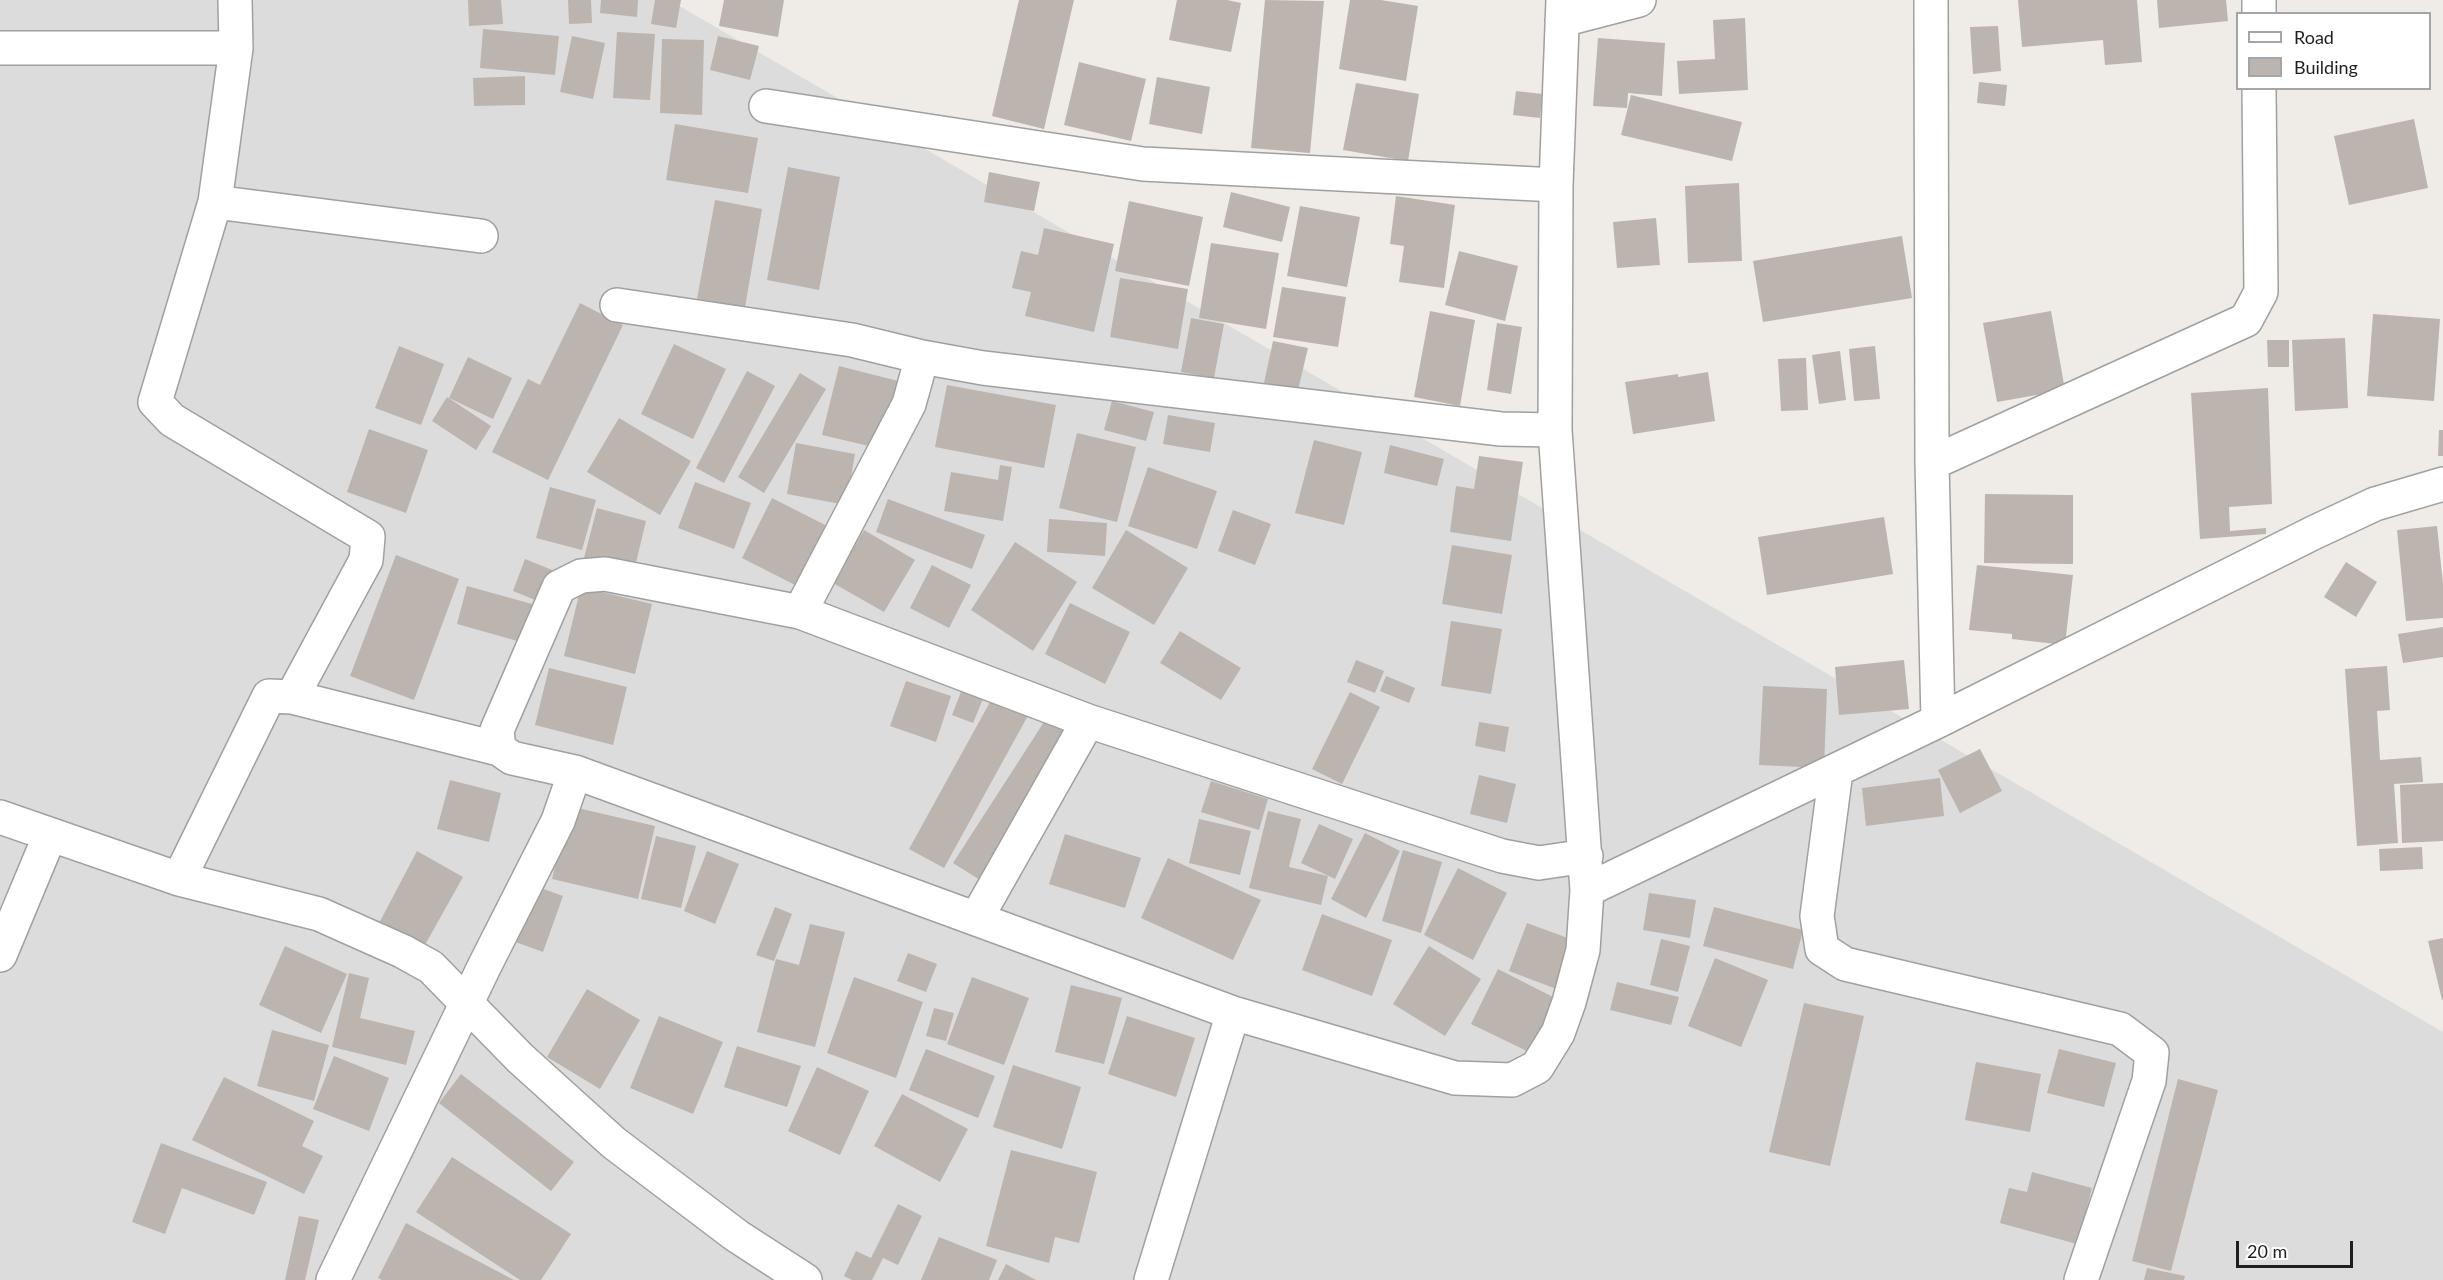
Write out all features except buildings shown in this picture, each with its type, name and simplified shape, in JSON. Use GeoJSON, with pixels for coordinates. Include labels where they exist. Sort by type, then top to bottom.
{"type":"FeatureCollection","features":[{"type":"Feature","properties":{"kind":"street"},"geometry":{"type":"LineString","coordinates":[[235,0],[236,48],[215,202],[155,402],[172,420],[368,537],[366,560],[292,697]]}},
{"type":"Feature","properties":{"kind":"street"},"geometry":{"type":"LineString","coordinates":[[179,879],[269,696],[292,697],[499,749],[512,759],[575,772],[1233,1013],[1455,1078],[1512,1080],[1537,1067],[1558,1033],[1569,1002],[1583,950],[1587,890],[1555,430],[1556,185],[1562,10],[1640,0]]}},
{"type":"Feature","properties":{"kind":"street"},"geometry":{"type":"LineString","coordinates":[[1931,0],[1932,463],[1938,722]]}},
{"type":"Feature","properties":{"kind":"street"},"geometry":{"type":"LineString","coordinates":[[0,48],[236,48]]}},
{"type":"Feature","properties":{"kind":"street"},"geometry":{"type":"LineString","coordinates":[[1932,463],[2246,320],[2261,292],[2259,90]]}},
{"type":"Feature","properties":{"kind":"street"},"geometry":{"type":"LineString","coordinates":[[765,106],[1143,164],[1556,185]]}},
{"type":"Feature","properties":{"kind":"street"},"geometry":{"type":"LineString","coordinates":[[215,202],[481,236]]}},
{"type":"Feature","properties":{"kind":"street"},"geometry":{"type":"LineString","coordinates":[[617,305],[852,340],[922,357],[983,368],[1501,429],[1555,430]]}},
{"type":"Feature","properties":{"kind":"street"},"geometry":{"type":"LineString","coordinates":[[800,612],[909,404],[922,357]]}},
{"type":"Feature","properties":{"kind":"street"},"geometry":{"type":"LineString","coordinates":[[1587,890],[1938,722],[2375,504],[2443,484]]}},
{"type":"Feature","properties":{"kind":"street"},"geometry":{"type":"LineString","coordinates":[[499,749],[497,730],[559,587],[581,576],[605,574],[800,612],[1088,721],[1502,856],[1539,863],[1586,856]]}},
{"type":"Feature","properties":{"kind":"street"},"geometry":{"type":"LineString","coordinates":[[976,919],[1088,721]]}},
{"type":"Feature","properties":{"kind":"street"},"geometry":{"type":"LineString","coordinates":[[1836,771],[1817,916],[1822,949],[1845,964],[2120,1029],[2152,1053],[2149,1082],[2081,1280]]}},
{"type":"Feature","properties":{"kind":"street"},"geometry":{"type":"LineString","coordinates":[[333,1280],[465,1005],[558,821],[575,772]]}},
{"type":"Feature","properties":{"kind":"street"},"geometry":{"type":"LineString","coordinates":[[0,817],[179,879],[319,914],[402,951],[430,967],[465,1005],[520,1058],[614,1143],[737,1236],[805,1280]]}},
{"type":"Feature","properties":{"kind":"street"},"geometry":{"type":"LineString","coordinates":[[0,955],[50,835]]}},
{"type":"Feature","properties":{"kind":"street"},"geometry":{"type":"LineString","coordinates":[[1151,1280],[1233,1013]]}},
{"type":"Feature","properties":{"kind":"shaded area"},"geometry":{"type":"Polygon","coordinates":[[[0,0],[669,0],[2443,1032],[2443,1280],[0,1280],[0,0]]]}}]}
